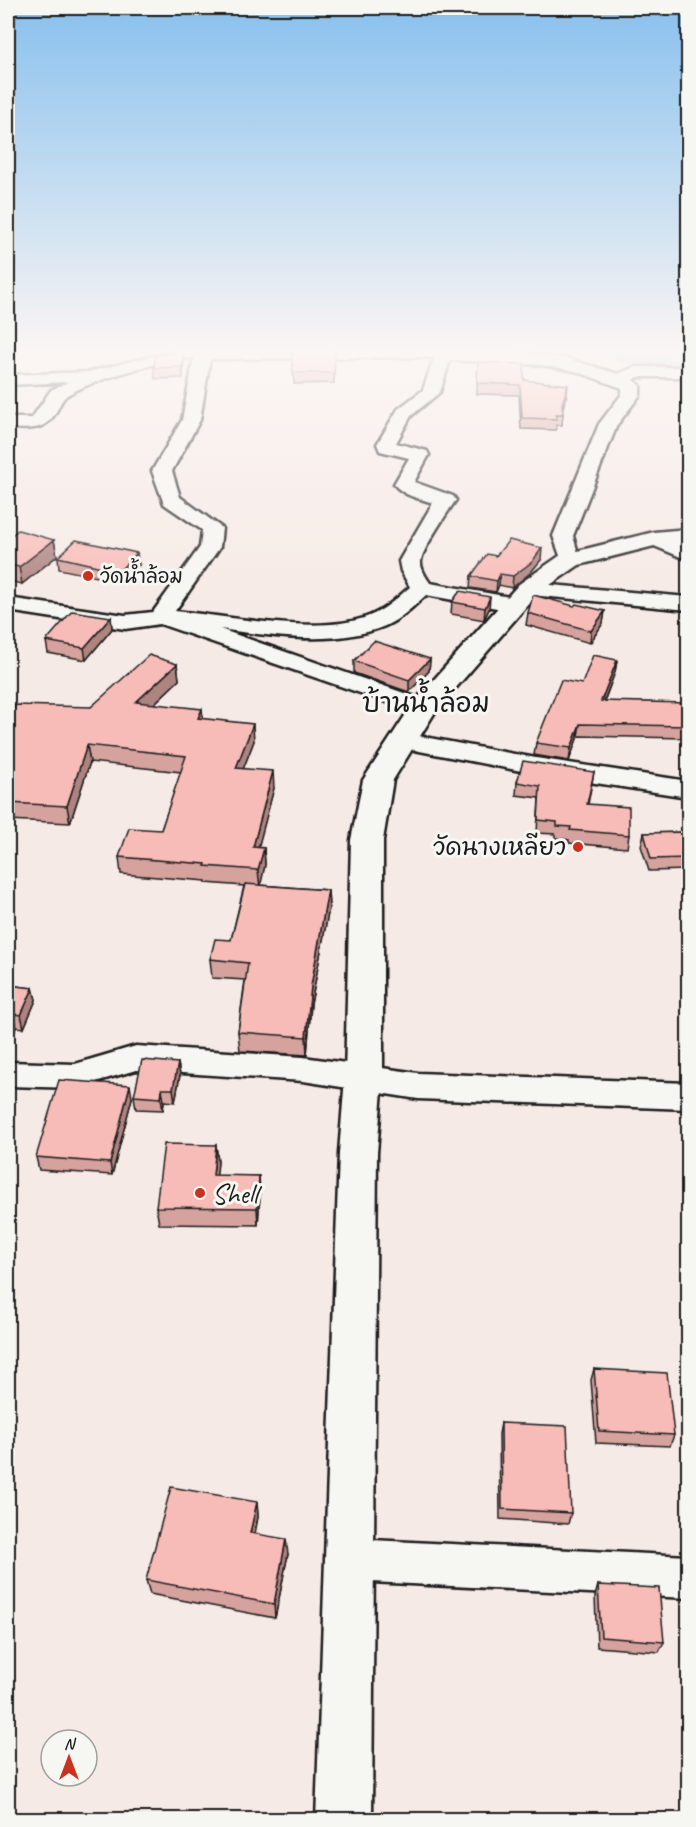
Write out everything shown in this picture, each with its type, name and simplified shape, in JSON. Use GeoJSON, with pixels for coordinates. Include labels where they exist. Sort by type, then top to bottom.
{"type":"FeatureCollection","features":[{"type":"Feature","properties":{"kind":"main road"},"geometry":{"type":"LineString","coordinates":[[344,1820],[358,1153],[364,1077],[367,840],[378,780],[424,708],[520,597],[570,560],[671,537]]}},
{"type":"Feature","properties":{"kind":"street"},"geometry":{"type":"LineString","coordinates":[[162,616],[166,606],[210,547],[212,528],[171,500],[162,471],[183,434]]}},
{"type":"Feature","properties":{"kind":"street"},"geometry":{"type":"LineString","coordinates":[[392,434],[386,444],[387,447],[420,455],[406,476],[404,484],[412,490],[446,500],[436,512],[410,561],[412,571],[422,588]]}},
{"type":"Feature","properties":{"kind":"street"},"geometry":{"type":"LineString","coordinates":[[570,560],[563,536],[604,434]]}},
{"type":"Feature","properties":{"kind":"street"},"geometry":{"type":"LineString","coordinates":[[671,537],[688,554]]}},
{"type":"Feature","properties":{"kind":"street"},"geometry":{"type":"LineString","coordinates":[[8,605],[125,622],[162,616],[254,627],[332,630],[353,628],[377,621],[396,610],[422,588],[520,597],[688,604]]}},
{"type":"Feature","properties":{"kind":"street"},"geometry":{"type":"LineString","coordinates":[[162,616],[424,708]]}},
{"type":"Feature","properties":{"kind":"street"},"geometry":{"type":"LineString","coordinates":[[403,741],[536,766],[688,789]]}},
{"type":"Feature","properties":{"kind":"street"},"geometry":{"type":"LineString","coordinates":[[8,1074],[27,1077],[75,1076],[136,1058],[303,1069],[418,1086],[688,1096]]}},
{"type":"Feature","properties":{"kind":"street"},"geometry":{"type":"LineString","coordinates":[[351,1560],[688,1576]]}},
{"type":"Feature","properties":{"kind":"building"},"geometry":{"type":"Polygon","coordinates":[[[18,530],[54,540],[19,567],[10,565],[8,567],[8,538],[18,530]]]}},
{"type":"Feature","properties":{"kind":"building"},"geometry":{"type":"Polygon","coordinates":[[[76,540],[137,553],[119,571],[58,557],[76,540]]]}},
{"type":"Feature","properties":{"kind":"building"},"geometry":{"type":"Polygon","coordinates":[[[509,540],[542,548],[532,562],[513,576],[500,574],[497,581],[471,576],[487,554],[496,556],[509,540]]]}},
{"type":"Feature","properties":{"kind":"building"},"geometry":{"type":"Polygon","coordinates":[[[460,591],[490,597],[485,608],[452,602],[460,591]]]}},
{"type":"Feature","properties":{"kind":"building"},"geometry":{"type":"Polygon","coordinates":[[[533,595],[574,606],[576,604],[605,611],[591,631],[528,613],[533,595]]]}},
{"type":"Feature","properties":{"kind":"building"},"geometry":{"type":"Polygon","coordinates":[[[72,611],[111,617],[84,648],[46,641],[72,611]]]}},
{"type":"Feature","properties":{"kind":"building"},"geometry":{"type":"Polygon","coordinates":[[[374,641],[430,659],[409,680],[354,661],[374,641]]]}},
{"type":"Feature","properties":{"kind":"building"},"geometry":{"type":"Polygon","coordinates":[[[149,655],[177,664],[136,702],[202,709],[198,718],[253,724],[236,768],[273,771],[253,847],[264,848],[258,870],[119,857],[129,828],[161,830],[186,756],[87,745],[67,806],[8,803],[8,725],[15,705],[91,707],[149,655]]]}},
{"type":"Feature","properties":{"kind":"building"},"geometry":{"type":"Polygon","coordinates":[[[593,655],[617,660],[601,701],[688,703],[688,726],[580,724],[571,748],[536,743],[561,680],[582,684],[593,655]]]}},
{"type":"Feature","properties":{"kind":"building"},"geometry":{"type":"Polygon","coordinates":[[[523,761],[594,772],[587,804],[629,807],[629,835],[570,830],[571,827],[557,826],[557,822],[538,820],[540,786],[517,782],[523,761]]]}},
{"type":"Feature","properties":{"kind":"building"},"geometry":{"type":"Polygon","coordinates":[[[688,832],[688,858],[651,859],[644,833],[688,832]]]}},
{"type":"Feature","properties":{"kind":"building"},"geometry":{"type":"Polygon","coordinates":[[[245,884],[328,890],[311,986],[306,1037],[238,1032],[248,963],[210,959],[215,939],[231,940],[245,884]]]}},
{"type":"Feature","properties":{"kind":"building"},"geometry":{"type":"Polygon","coordinates":[[[8,985],[33,988],[21,1015],[13,1014],[8,1029],[8,985]]]}},
{"type":"Feature","properties":{"kind":"building"},"geometry":{"type":"Polygon","coordinates":[[[142,1060],[178,1063],[173,1089],[162,1089],[161,1098],[134,1096],[142,1060]]]}},
{"type":"Feature","properties":{"kind":"building"},"geometry":{"type":"Polygon","coordinates":[[[59,1080],[130,1085],[110,1163],[36,1157],[59,1080]]]}},
{"type":"Feature","properties":{"kind":"building","name":"Shell"},"geometry":{"type":"Polygon","coordinates":[[[164,1144],[216,1145],[213,1175],[259,1176],[257,1208],[156,1207],[164,1144]]]}},
{"type":"Feature","properties":{"kind":"building"},"geometry":{"type":"Polygon","coordinates":[[[594,1369],[667,1373],[674,1435],[599,1431],[594,1369]]]}},
{"type":"Feature","properties":{"kind":"building"},"geometry":{"type":"Polygon","coordinates":[[[501,1423],[567,1426],[571,1513],[502,1509],[501,1423]]]}},
{"type":"Feature","properties":{"kind":"building"},"geometry":{"type":"Polygon","coordinates":[[[171,1487],[257,1502],[250,1533],[286,1539],[274,1604],[146,1580],[171,1487]]]}},
{"type":"Feature","properties":{"kind":"building"},"geometry":{"type":"Polygon","coordinates":[[[598,1585],[659,1588],[664,1642],[601,1637],[598,1585]]]}},
{"type":"Feature","properties":{"kind":"place","name":"วัดน้ำล้อม"},"geometry":{"type":"Point","coordinates":[88,576]}},
{"type":"Feature","properties":{"kind":"place","name":"วัดนางเหลียว"},"geometry":{"type":"Point","coordinates":[578,847]}},
{"type":"Feature","properties":{"kind":"place","name":"Shell"},"geometry":{"type":"Point","coordinates":[200,1193]}},
{"type":"Feature","properties":{"kind":"district","name":"บ้านน้ำล้อม"},"geometry":{"type":"Point","coordinates":[426,703]}}]}
